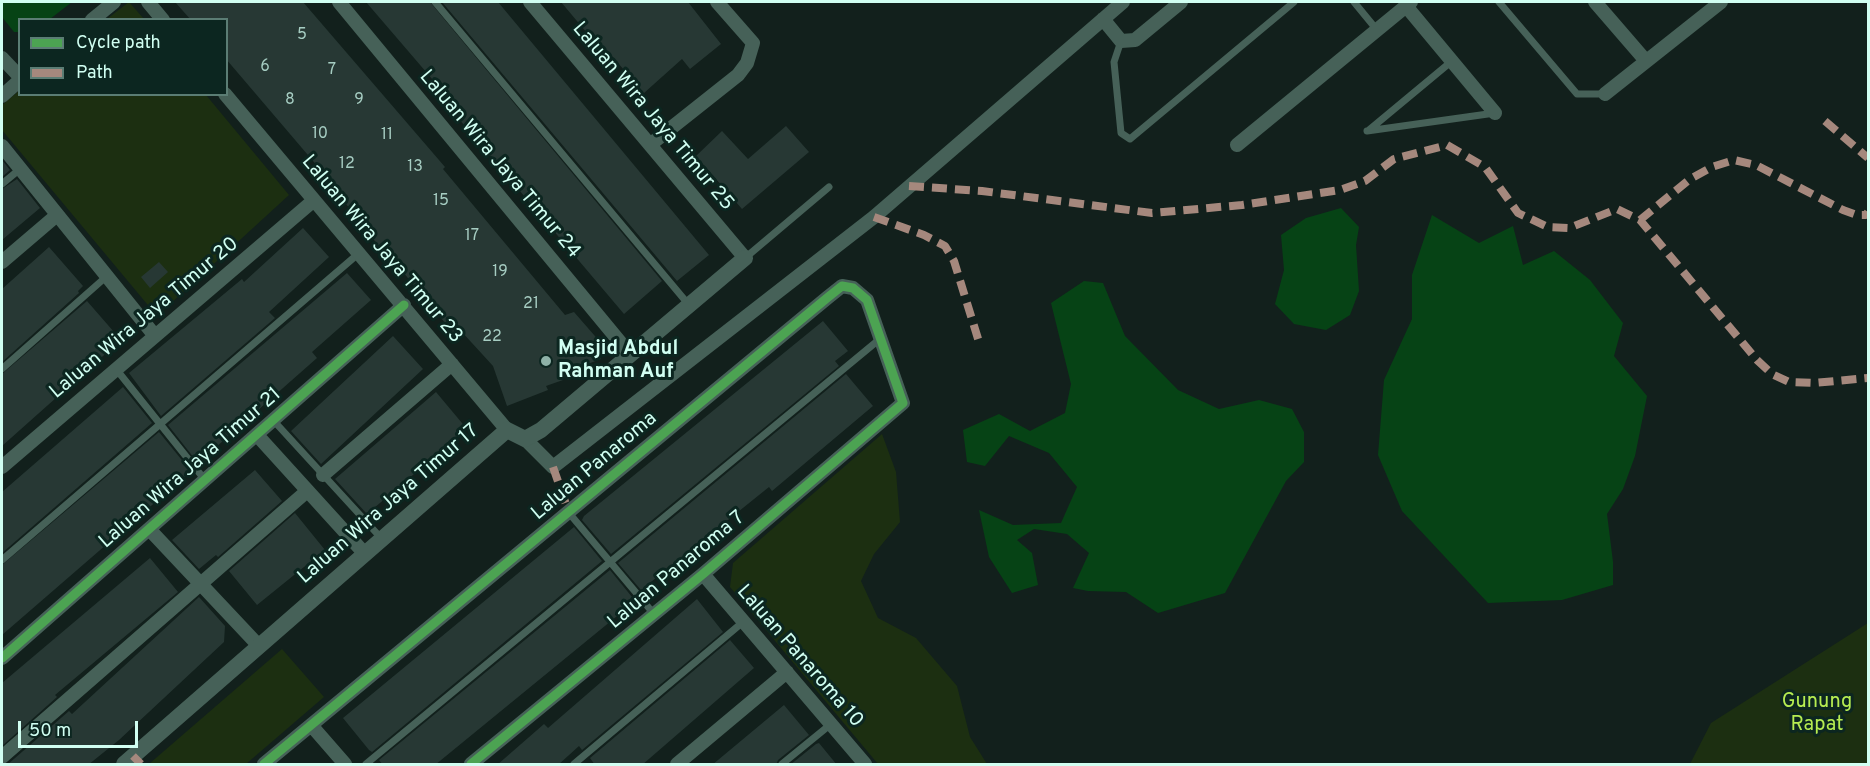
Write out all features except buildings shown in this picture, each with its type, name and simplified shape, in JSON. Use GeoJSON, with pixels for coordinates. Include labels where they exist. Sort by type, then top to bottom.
{"type":"FeatureCollection","features":[{"type":"Feature","properties":{"kind":"street"},"geometry":{"type":"LineString","coordinates":[[94,18],[114,2]]}},
{"type":"Feature","properties":{"kind":"street"},"geometry":{"type":"LineString","coordinates":[[148,2],[161,18]]}},
{"type":"Feature","properties":{"kind":"street","name":"Laluan Wira Jaya Timur 24"},"geometry":{"type":"LineString","coordinates":[[339,2],[629,352]]}},
{"type":"Feature","properties":{"kind":"street","name":"Laluan Wira Jaya Timur 25"},"geometry":{"type":"LineString","coordinates":[[530,2],[745,258]]}},
{"type":"Feature","properties":{"kind":"street"},"geometry":{"type":"LineString","coordinates":[[651,144],[738,75],[747,63],[753,44],[717,2]]}},
{"type":"Feature","properties":{"kind":"street"},"geometry":{"type":"LineString","coordinates":[[745,258],[629,352],[541,430],[525,439],[553,467],[874,217],[1123,2]]}},
{"type":"Feature","properties":{"kind":"street"},"geometry":{"type":"LineString","coordinates":[[1103,18],[1121,41],[1135,40],[1181,2]]}},
{"type":"Feature","properties":{"kind":"street"},"geometry":{"type":"LineString","coordinates":[[1595,2],[1646,61]]}},
{"type":"Feature","properties":{"kind":"street"},"geometry":{"type":"LineString","coordinates":[[1605,94],[1721,2]]}},
{"type":"Feature","properties":{"kind":"street"},"geometry":{"type":"LineString","coordinates":[[1237,145],[1409,4],[1452,61],[1495,112]]}},
{"type":"Feature","properties":{"kind":"street"},"geometry":{"type":"LineString","coordinates":[[2,58],[18,77]]}},
{"type":"Feature","properties":{"kind":"street"},"geometry":{"type":"LineString","coordinates":[[2,96],[18,81]]}},
{"type":"Feature","properties":{"kind":"street","name":"Laluan Wira Jaya Timur 23"},"geometry":{"type":"LineString","coordinates":[[227,96],[507,430]]}},
{"type":"Feature","properties":{"kind":"street"},"geometry":{"type":"LineString","coordinates":[[2,146],[155,336]]}},
{"type":"Feature","properties":{"kind":"street","name":"Laluan Wira Jaya Timur 20"},"geometry":{"type":"LineString","coordinates":[[2,467],[313,201]]}},
{"type":"Feature","properties":{"kind":"street"},"geometry":{"type":"LineString","coordinates":[[2,262],[57,215]]}},
{"type":"Feature","properties":{"kind":"street","name":"Laluan Panaroma"},"geometry":{"type":"LineString","coordinates":[[264,765],[842,286],[853,288],[867,300],[903,402]]}},
{"type":"Feature","properties":{"kind":"street","name":"Laluan Wira Jaya Timur 21"},"geometry":{"type":"LineString","coordinates":[[2,658],[404,306]]}},
{"type":"Feature","properties":{"kind":"street"},"geometry":{"type":"LineString","coordinates":[[323,475],[452,364]]}},
{"type":"Feature","properties":{"kind":"street","name":"Laluan Panaroma 7"},"geometry":{"type":"LineString","coordinates":[[471,765],[703,574],[903,402]]}},
{"type":"Feature","properties":{"kind":"street","name":"Laluan Wira Jaya Timur 17"},"geometry":{"type":"LineString","coordinates":[[124,765],[507,430],[525,439]]}},
{"type":"Feature","properties":{"kind":"street"},"geometry":{"type":"LineString","coordinates":[[257,435],[306,492],[365,554]]}},
{"type":"Feature","properties":{"kind":"street"},"geometry":{"type":"LineString","coordinates":[[2,758],[306,492]]}},
{"type":"Feature","properties":{"kind":"street"},"geometry":{"type":"LineString","coordinates":[[149,529],[259,646]]}},
{"type":"Feature","properties":{"kind":"street","name":"Laluan Panaroma 10"},"geometry":{"type":"LineString","coordinates":[[703,574],[865,765]]}},
{"type":"Feature","properties":{"kind":"street"},"geometry":{"type":"LineString","coordinates":[[677,765],[787,672]]}},
{"type":"Feature","properties":{"kind":"street"},"geometry":{"type":"LineString","coordinates":[[311,725],[345,765]]}},
{"type":"Feature","properties":{"kind":"lane"},"geometry":{"type":"LineString","coordinates":[[435,2],[689,305]]}},
{"type":"Feature","properties":{"kind":"lane"},"geometry":{"type":"LineString","coordinates":[[1121,41],[1114,62],[1115,74],[1121,133],[1130,139],[1294,2]]}},
{"type":"Feature","properties":{"kind":"lane"},"geometry":{"type":"LineString","coordinates":[[1354,2],[1377,30]]}},
{"type":"Feature","properties":{"kind":"lane"},"geometry":{"type":"LineString","coordinates":[[1499,2],[1576,94],[1605,94]]}},
{"type":"Feature","properties":{"kind":"lane"},"geometry":{"type":"LineString","coordinates":[[1452,61],[1367,131],[1495,112]]}},
{"type":"Feature","properties":{"kind":"lane"},"geometry":{"type":"LineString","coordinates":[[2,184],[20,169]]}},
{"type":"Feature","properties":{"kind":"lane"},"geometry":{"type":"LineString","coordinates":[[745,258],[829,187]]}},
{"type":"Feature","properties":{"kind":"lane"},"geometry":{"type":"LineString","coordinates":[[2,560],[358,254]]}},
{"type":"Feature","properties":{"kind":"lane"},"geometry":{"type":"LineString","coordinates":[[2,369],[107,276]]}},
{"type":"Feature","properties":{"kind":"lane"},"geometry":{"type":"LineString","coordinates":[[366,765],[881,338]]}},
{"type":"Feature","properties":{"kind":"lane"},"geometry":{"type":"LineString","coordinates":[[116,369],[206,480]]}},
{"type":"Feature","properties":{"kind":"lane"},"geometry":{"type":"LineString","coordinates":[[273,420],[382,539]]}},
{"type":"Feature","properties":{"kind":"lane"},"geometry":{"type":"LineString","coordinates":[[569,513],[654,614]]}},
{"type":"Feature","properties":{"kind":"lane"},"geometry":{"type":"LineString","coordinates":[[574,765],[743,622]]}},
{"type":"Feature","properties":{"kind":"lane"},"geometry":{"type":"LineString","coordinates":[[782,765],[831,724]]}},
{"type":"Feature","properties":{"kind":"green space"},"geometry":{"type":"Polygon","coordinates":[[[129,2],[143,18],[108,18],[129,2]]]}},
{"type":"Feature","properties":{"kind":"green space"},"geometry":{"type":"Polygon","coordinates":[[[18,92],[18,96],[207,96],[289,195],[157,316],[2,130],[2,105],[18,92]]]}},
{"type":"Feature","properties":{"kind":"green space"},"geometry":{"type":"Polygon","coordinates":[[[882,434],[896,472],[900,522],[874,554],[861,581],[878,618],[916,638],[957,686],[970,737],[987,764],[878,764],[730,587],[733,563],[882,434]]]}},
{"type":"Feature","properties":{"kind":"green space","name":"Gunung Rapat"},"geometry":{"type":"Polygon","coordinates":[[[1868,623],[1868,764],[1690,764],[1711,723],[1868,623]]]}},
{"type":"Feature","properties":{"kind":"green space"},"geometry":{"type":"Polygon","coordinates":[[[282,649],[324,697],[246,764],[149,764],[282,649]]]}},
{"type":"Feature","properties":{"kind":"shaded area"},"geometry":{"type":"Polygon","coordinates":[[[2,2],[72,2],[51,18],[18,18],[18,32],[14,32],[2,17],[2,2]]]}},
{"type":"Feature","properties":{"kind":"shaded area"},"geometry":{"type":"Polygon","coordinates":[[[1341,208],[1359,227],[1356,245],[1359,291],[1350,315],[1326,330],[1294,324],[1275,304],[1284,270],[1281,235],[1306,218],[1341,208]]]}},
{"type":"Feature","properties":{"kind":"shaded area"},"geometry":{"type":"Polygon","coordinates":[[[1432,215],[1479,243],[1513,226],[1523,265],[1554,251],[1590,280],[1623,323],[1614,356],[1647,396],[1635,456],[1623,489],[1607,514],[1613,562],[1613,585],[1562,600],[1488,603],[1402,511],[1378,455],[1384,380],[1412,319],[1412,275],[1432,215]]]}},
{"type":"Feature","properties":{"kind":"shaded area"},"geometry":{"type":"Polygon","coordinates":[[[1084,281],[1103,283],[1125,336],[1178,390],[1219,409],[1259,400],[1292,409],[1304,432],[1304,462],[1286,481],[1225,593],[1158,613],[1126,592],[1088,591],[1073,588],[1089,553],[1067,534],[1034,529],[1017,540],[1032,553],[1038,585],[1012,593],[989,557],[979,510],[1013,525],[1061,523],[1077,487],[1049,453],[1009,436],[985,466],[967,462],[963,430],[999,414],[1030,431],[1065,413],[1071,384],[1051,303],[1084,281]]]}},
{"type":"Feature","properties":{"kind":"marked path"},"geometry":{"type":"LineString","coordinates":[[1825,121],[1868,158]]}},
{"type":"Feature","properties":{"kind":"marked path"},"geometry":{"type":"LineString","coordinates":[[909,186],[982,191],[1152,213],[1242,205],[1340,190],[1365,181],[1394,159],[1447,145],[1485,167],[1518,213],[1548,227],[1569,228],[1617,209],[1640,220],[1757,360],[1772,374],[1789,382],[1814,383],[1868,378]]}},
{"type":"Feature","properties":{"kind":"marked path"},"geometry":{"type":"LineString","coordinates":[[1640,220],[1690,179],[1712,167],[1734,160],[1756,165],[1843,210],[1857,215],[1866,215],[1868,212]]}},
{"type":"Feature","properties":{"kind":"marked path"},"geometry":{"type":"LineString","coordinates":[[874,217],[924,235],[945,246],[954,261],[979,342]]}},
{"type":"Feature","properties":{"kind":"marked path"},"geometry":{"type":"LineString","coordinates":[[553,467],[569,513]]}},
{"type":"Feature","properties":{"kind":"marked path"},"geometry":{"type":"LineString","coordinates":[[133,756],[141,764]]}},
{"type":"Feature","properties":{"kind":"cycle path"},"geometry":{"type":"LineString","coordinates":[[264,764],[827,298],[842,286],[853,288],[867,300],[903,403],[703,574],[471,764]]}},
{"type":"Feature","properties":{"kind":"cycle path"},"geometry":{"type":"LineString","coordinates":[[2,658],[404,305]]}},
{"type":"Feature","properties":{"kind":"place","name":"Masjid Abdul Rahman Auf"},"geometry":{"type":"Point","coordinates":[546,361]}}]}
